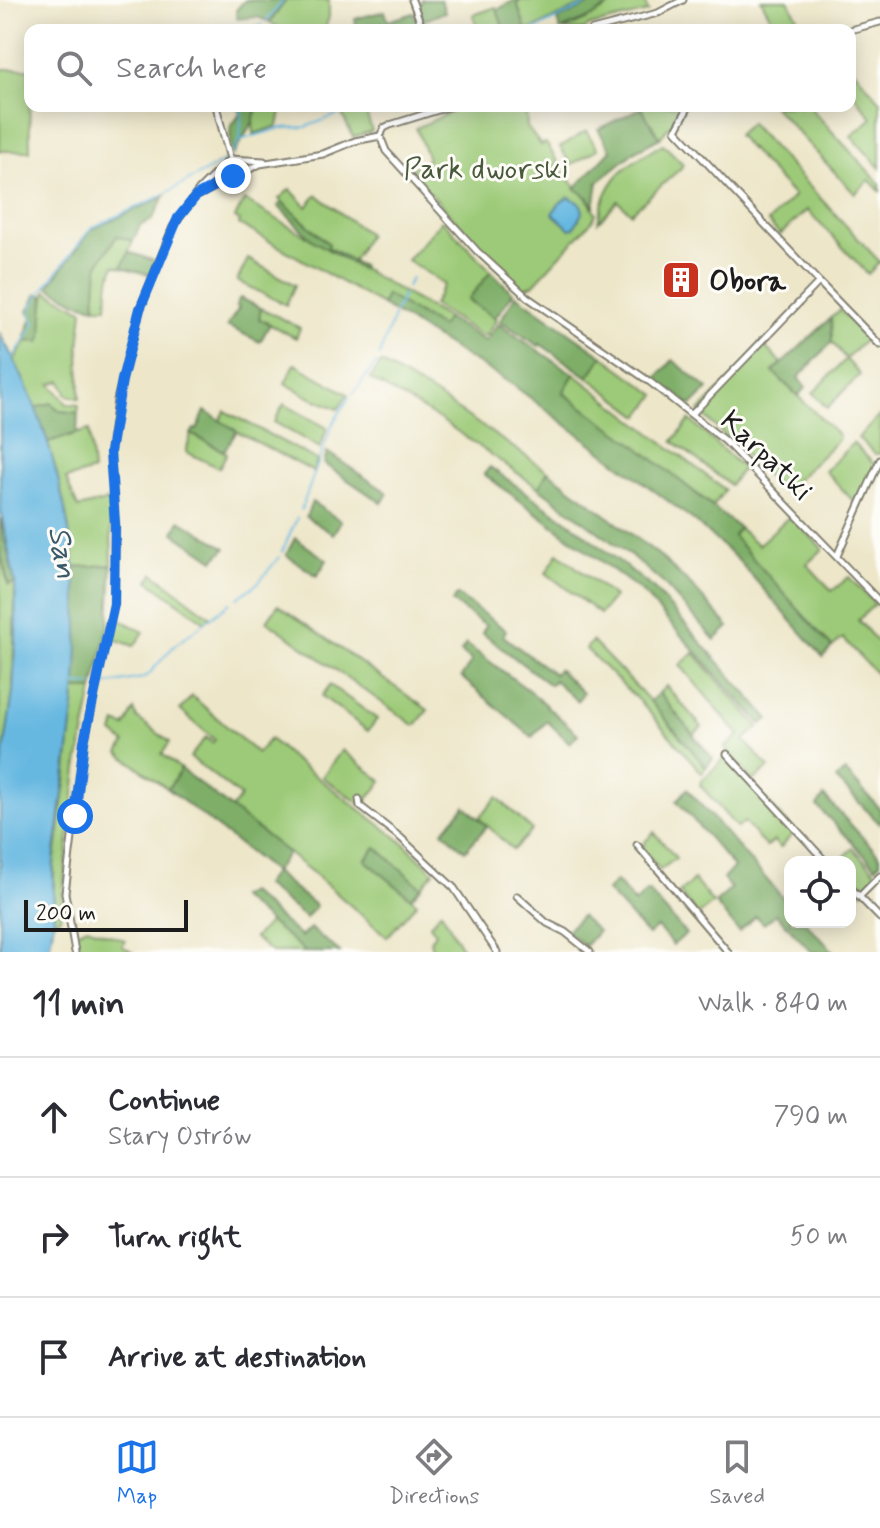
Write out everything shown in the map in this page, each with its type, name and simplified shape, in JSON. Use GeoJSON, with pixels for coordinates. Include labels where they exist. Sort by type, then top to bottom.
{"type":"FeatureCollection","features":[{"type":"Feature","properties":{"kind":"street"},"geometry":{"type":"LineString","coordinates":[[615,24],[658,13],[683,0]]}},
{"type":"Feature","properties":{"kind":"street"},"geometry":{"type":"LineString","coordinates":[[414,1],[421,24]]}},
{"type":"Feature","properties":{"kind":"street"},"geometry":{"type":"LineString","coordinates":[[856,28],[880,22]]}},
{"type":"Feature","properties":{"kind":"street"},"geometry":{"type":"LineString","coordinates":[[218,112],[230,159]]}},
{"type":"Feature","properties":{"kind":"street"},"geometry":{"type":"LineString","coordinates":[[432,112],[384,128],[380,136],[386,151],[496,270],[532,301],[692,414]]}},
{"type":"Feature","properties":{"kind":"street"},"geometry":{"type":"LineString","coordinates":[[686,112],[676,130],[880,345]]}},
{"type":"Feature","properties":{"kind":"street"},"geometry":{"type":"LineString","coordinates":[[196,196],[233,176],[269,162],[323,154],[355,141],[380,136]]}},
{"type":"Feature","properties":{"kind":"street"},"geometry":{"type":"LineString","coordinates":[[75,952],[66,900],[84,742],[114,604],[115,523],[110,452],[117,400],[140,309],[173,227],[199,190],[230,159],[269,162]]}},
{"type":"Feature","properties":{"kind":"street","name":"Karpatki"},"geometry":{"type":"LineString","coordinates":[[819,282],[692,414],[725,441],[880,602]]}},
{"type":"Feature","properties":{"kind":"street"},"geometry":{"type":"LineString","coordinates":[[837,556],[880,460]]}},
{"type":"Feature","properties":{"kind":"street"},"geometry":{"type":"LineString","coordinates":[[727,754],[820,856]]}},
{"type":"Feature","properties":{"kind":"street"},"geometry":{"type":"LineString","coordinates":[[359,799],[360,806],[401,838],[458,893],[497,952]]}},
{"type":"Feature","properties":{"kind":"street"},"geometry":{"type":"LineString","coordinates":[[637,845],[728,952]]}},
{"type":"Feature","properties":{"kind":"street"},"geometry":{"type":"LineString","coordinates":[[860,896],[880,876]]}},
{"type":"Feature","properties":{"kind":"street"},"geometry":{"type":"LineString","coordinates":[[856,892],[880,918]]}},
{"type":"Feature","properties":{"kind":"street"},"geometry":{"type":"LineString","coordinates":[[517,896],[547,923],[565,932],[590,952]]}},
{"type":"Feature","properties":{"kind":"green space"},"geometry":{"type":"Polygon","coordinates":[[[245,0],[286,0],[270,22],[257,17],[237,19],[236,10],[245,0]]]}},
{"type":"Feature","properties":{"kind":"green space"},"geometry":{"type":"Polygon","coordinates":[[[286,0],[329,0],[327,24],[270,22],[286,0]]]}},
{"type":"Feature","properties":{"kind":"green space"},"geometry":{"type":"Polygon","coordinates":[[[422,0],[441,0],[445,12],[423,21],[418,8],[422,0]]]}},
{"type":"Feature","properties":{"kind":"green space"},"geometry":{"type":"Polygon","coordinates":[[[515,0],[522,0],[517,3],[524,24],[502,24],[497,10],[515,0]]]}},
{"type":"Feature","properties":{"kind":"green space"},"geometry":{"type":"Polygon","coordinates":[[[522,0],[593,0],[543,24],[524,24],[517,3],[522,0]]]}},
{"type":"Feature","properties":{"kind":"green space"},"geometry":{"type":"Polygon","coordinates":[[[599,0],[619,0],[575,24],[558,24],[557,20],[599,0]]]}},
{"type":"Feature","properties":{"kind":"green space"},"geometry":{"type":"Polygon","coordinates":[[[619,0],[644,0],[648,12],[598,24],[576,24],[619,0]]]}},
{"type":"Feature","properties":{"kind":"green space"},"geometry":{"type":"Polygon","coordinates":[[[761,0],[788,0],[802,24],[775,24],[761,0]]]}},
{"type":"Feature","properties":{"kind":"green space"},"geometry":{"type":"Polygon","coordinates":[[[496,7],[502,24],[476,24],[473,15],[496,7]]]}},
{"type":"Feature","properties":{"kind":"green space"},"geometry":{"type":"Polygon","coordinates":[[[385,11],[388,21],[414,13],[419,24],[356,24],[355,19],[385,11]]]}},
{"type":"Feature","properties":{"kind":"green space"},"geometry":{"type":"Polygon","coordinates":[[[0,69],[24,69],[24,112],[30,112],[30,151],[0,151],[0,69]]]}},
{"type":"Feature","properties":{"kind":"green space"},"geometry":{"type":"Polygon","coordinates":[[[856,72],[880,101],[880,168],[851,136],[872,118],[856,98],[856,72]]]}},
{"type":"Feature","properties":{"kind":"green space"},"geometry":{"type":"Polygon","coordinates":[[[256,112],[281,112],[278,126],[254,134],[256,112]]]}},
{"type":"Feature","properties":{"kind":"green space"},"geometry":{"type":"Polygon","coordinates":[[[256,112],[253,122],[233,155],[230,128],[240,114],[256,112]]]}},
{"type":"Feature","properties":{"kind":"green space"},"geometry":{"type":"Polygon","coordinates":[[[366,112],[372,131],[353,137],[342,114],[366,112]]]}},
{"type":"Feature","properties":{"kind":"green space","name":"Park dworski"},"geometry":{"type":"Polygon","coordinates":[[[452,112],[526,112],[527,127],[541,145],[546,143],[558,162],[556,164],[592,206],[596,213],[593,220],[533,285],[524,288],[498,266],[409,170],[428,159],[416,128],[452,112]]]}},
{"type":"Feature","properties":{"kind":"green space"},"geometry":{"type":"Polygon","coordinates":[[[633,112],[644,112],[660,138],[635,151],[598,182],[594,207],[589,198],[575,188],[611,150],[598,129],[633,112]]]}},
{"type":"Feature","properties":{"kind":"green space"},"geometry":{"type":"Polygon","coordinates":[[[644,112],[681,112],[660,138],[644,112]]]}},
{"type":"Feature","properties":{"kind":"green space"},"geometry":{"type":"Polygon","coordinates":[[[779,112],[814,112],[880,184],[880,191],[869,180],[855,194],[779,112]]]}},
{"type":"Feature","properties":{"kind":"green space"},"geometry":{"type":"Polygon","coordinates":[[[750,123],[880,262],[868,274],[807,210],[780,235],[768,222],[794,196],[737,135],[750,123]]]}},
{"type":"Feature","properties":{"kind":"green space"},"geometry":{"type":"Polygon","coordinates":[[[586,131],[598,149],[571,165],[560,147],[586,131]]]}},
{"type":"Feature","properties":{"kind":"green space"},"geometry":{"type":"Polygon","coordinates":[[[663,144],[683,164],[681,168],[631,213],[618,201],[598,222],[606,194],[619,174],[663,144]]]}},
{"type":"Feature","properties":{"kind":"green space"},"geometry":{"type":"Polygon","coordinates":[[[290,189],[307,207],[317,195],[368,234],[353,261],[327,247],[329,244],[279,199],[290,189]]]}},
{"type":"Feature","properties":{"kind":"green space"},"geometry":{"type":"Polygon","coordinates":[[[165,196],[152,220],[140,226],[133,241],[117,236],[98,265],[95,307],[79,303],[48,287],[92,229],[165,196]]]}},
{"type":"Feature","properties":{"kind":"green space"},"geometry":{"type":"Polygon","coordinates":[[[244,200],[447,318],[442,328],[386,295],[382,305],[239,224],[240,221],[235,218],[244,200]]]}},
{"type":"Feature","properties":{"kind":"green space"},"geometry":{"type":"Polygon","coordinates":[[[282,202],[329,244],[328,247],[363,267],[362,270],[312,240],[278,206],[282,202]]]}},
{"type":"Feature","properties":{"kind":"green space"},"geometry":{"type":"Polygon","coordinates":[[[442,220],[491,271],[468,300],[497,319],[486,335],[482,336],[433,305],[444,284],[407,260],[442,220]]]}},
{"type":"Feature","properties":{"kind":"green space"},"geometry":{"type":"Polygon","coordinates":[[[117,236],[133,241],[122,267],[114,265],[107,307],[95,307],[98,265],[117,236]]]}},
{"type":"Feature","properties":{"kind":"green space"},"geometry":{"type":"Polygon","coordinates":[[[129,252],[155,261],[150,275],[122,267],[129,252]]]}},
{"type":"Feature","properties":{"kind":"green space"},"geometry":{"type":"Polygon","coordinates":[[[248,259],[295,285],[286,305],[237,281],[248,259]]]}},
{"type":"Feature","properties":{"kind":"green space"},"geometry":{"type":"Polygon","coordinates":[[[491,271],[513,293],[495,318],[468,300],[491,271]]]}},
{"type":"Feature","properties":{"kind":"green space"},"geometry":{"type":"Polygon","coordinates":[[[46,291],[83,310],[79,347],[80,399],[67,395],[61,381],[51,384],[67,404],[79,405],[78,413],[60,411],[51,403],[35,408],[14,360],[27,341],[39,342],[46,291]]]}},
{"type":"Feature","properties":{"kind":"green space"},"geometry":{"type":"Polygon","coordinates":[[[37,294],[44,296],[40,342],[27,341],[26,335],[32,317],[28,311],[37,294]]]}},
{"type":"Feature","properties":{"kind":"green space"},"geometry":{"type":"Polygon","coordinates":[[[386,295],[441,327],[447,318],[485,341],[498,324],[574,374],[563,393],[633,443],[739,528],[733,536],[832,647],[823,657],[737,559],[692,519],[513,385],[382,305],[386,295]]]}},
{"type":"Feature","properties":{"kind":"green space"},"geometry":{"type":"Polygon","coordinates":[[[516,295],[603,356],[588,377],[500,321],[516,295]]]}},
{"type":"Feature","properties":{"kind":"green space"},"geometry":{"type":"Polygon","coordinates":[[[240,298],[261,308],[259,319],[270,324],[260,342],[227,326],[239,308],[236,306],[240,298]]]}},
{"type":"Feature","properties":{"kind":"green space"},"geometry":{"type":"Polygon","coordinates":[[[261,308],[300,328],[296,338],[259,319],[261,308]]]}},
{"type":"Feature","properties":{"kind":"green space"},"geometry":{"type":"Polygon","coordinates":[[[840,310],[867,338],[846,359],[832,342],[831,318],[840,310]]]}},
{"type":"Feature","properties":{"kind":"green space"},"geometry":{"type":"Polygon","coordinates":[[[831,318],[832,342],[798,378],[806,387],[798,396],[773,372],[831,318]]]}},
{"type":"Feature","properties":{"kind":"green space"},"geometry":{"type":"Polygon","coordinates":[[[764,346],[782,363],[773,372],[839,436],[784,492],[699,411],[764,346]]]}},
{"type":"Feature","properties":{"kind":"green space"},"geometry":{"type":"Polygon","coordinates":[[[603,356],[656,395],[640,416],[588,377],[603,356]]]}},
{"type":"Feature","properties":{"kind":"green space"},"geometry":{"type":"Polygon","coordinates":[[[846,359],[860,375],[827,408],[813,393],[846,359]]]}},
{"type":"Feature","properties":{"kind":"green space"},"geometry":{"type":"Polygon","coordinates":[[[673,360],[708,389],[691,406],[656,379],[673,360]]]}},
{"type":"Feature","properties":{"kind":"green space"},"geometry":{"type":"Polygon","coordinates":[[[381,363],[436,395],[548,471],[539,488],[441,420],[370,379],[381,363]]]}},
{"type":"Feature","properties":{"kind":"green space"},"geometry":{"type":"Polygon","coordinates":[[[295,364],[348,394],[338,409],[285,383],[295,364]]]}},
{"type":"Feature","properties":{"kind":"green space"},"geometry":{"type":"Polygon","coordinates":[[[574,374],[725,490],[713,506],[563,392],[574,374]]]}},
{"type":"Feature","properties":{"kind":"green space"},"geometry":{"type":"Polygon","coordinates":[[[51,403],[60,411],[78,413],[77,433],[48,442],[35,408],[51,403]]]}},
{"type":"Feature","properties":{"kind":"green space"},"geometry":{"type":"Polygon","coordinates":[[[284,404],[327,428],[320,448],[274,422],[284,404]]]}},
{"type":"Feature","properties":{"kind":"green space"},"geometry":{"type":"Polygon","coordinates":[[[205,411],[237,431],[224,451],[191,434],[194,429],[197,430],[205,411]]]}},
{"type":"Feature","properties":{"kind":"green space"},"geometry":{"type":"Polygon","coordinates":[[[225,411],[317,460],[314,472],[219,422],[225,411]]]}},
{"type":"Feature","properties":{"kind":"green space"},"geometry":{"type":"Polygon","coordinates":[[[880,415],[880,454],[875,454],[858,438],[880,415]]]}},
{"type":"Feature","properties":{"kind":"green space"},"geometry":{"type":"Polygon","coordinates":[[[690,420],[743,468],[730,485],[673,441],[690,420]]]}},
{"type":"Feature","properties":{"kind":"green space"},"geometry":{"type":"Polygon","coordinates":[[[89,430],[93,471],[66,479],[78,508],[110,500],[112,565],[73,567],[48,442],[89,430]]]}},
{"type":"Feature","properties":{"kind":"green space"},"geometry":{"type":"Polygon","coordinates":[[[191,434],[227,453],[219,468],[186,452],[191,434]]]}},
{"type":"Feature","properties":{"kind":"green space"},"geometry":{"type":"Polygon","coordinates":[[[853,443],[875,465],[857,505],[825,471],[853,443]]]}},
{"type":"Feature","properties":{"kind":"green space"},"geometry":{"type":"Polygon","coordinates":[[[327,452],[388,493],[382,503],[324,464],[327,452]]]}},
{"type":"Feature","properties":{"kind":"green space"},"geometry":{"type":"Polygon","coordinates":[[[490,467],[577,528],[654,589],[769,719],[761,724],[641,591],[484,474],[490,467]]]}},
{"type":"Feature","properties":{"kind":"green space"},"geometry":{"type":"Polygon","coordinates":[[[548,471],[659,555],[729,627],[715,640],[663,583],[539,488],[548,471]]]}},
{"type":"Feature","properties":{"kind":"green space"},"geometry":{"type":"Polygon","coordinates":[[[312,502],[341,521],[333,534],[306,517],[312,502]]]}},
{"type":"Feature","properties":{"kind":"green space"},"geometry":{"type":"Polygon","coordinates":[[[790,516],[823,549],[807,564],[832,591],[849,577],[875,604],[858,620],[880,645],[880,678],[843,638],[832,647],[732,536],[739,528],[758,545],[790,516]]]}},
{"type":"Feature","properties":{"kind":"green space"},"geometry":{"type":"Polygon","coordinates":[[[0,518],[15,583],[9,585],[0,551],[0,518]]]}},
{"type":"Feature","properties":{"kind":"green space"},"geometry":{"type":"Polygon","coordinates":[[[180,520],[226,548],[214,560],[174,533],[180,520]]]}},
{"type":"Feature","properties":{"kind":"green space"},"geometry":{"type":"Polygon","coordinates":[[[295,538],[327,560],[317,576],[286,555],[295,538]]]}},
{"type":"Feature","properties":{"kind":"green space"},"geometry":{"type":"Polygon","coordinates":[[[0,551],[8,585],[15,583],[13,692],[0,779],[0,551]]]}},
{"type":"Feature","properties":{"kind":"green space"},"geometry":{"type":"Polygon","coordinates":[[[558,553],[614,597],[600,614],[546,573],[558,553]]]}},
{"type":"Feature","properties":{"kind":"green space"},"geometry":{"type":"Polygon","coordinates":[[[112,565],[109,624],[93,690],[75,690],[78,630],[73,567],[112,565]]]}},
{"type":"Feature","properties":{"kind":"green space"},"geometry":{"type":"Polygon","coordinates":[[[153,573],[211,617],[205,622],[149,581],[153,573]]]}},
{"type":"Feature","properties":{"kind":"green space"},"geometry":{"type":"Polygon","coordinates":[[[457,595],[506,630],[503,636],[554,674],[558,669],[583,693],[577,701],[554,680],[550,685],[482,633],[486,626],[452,602],[457,595]]]}},
{"type":"Feature","properties":{"kind":"green space"},"geometry":{"type":"Polygon","coordinates":[[[278,605],[428,710],[415,726],[267,621],[278,605]]]}},
{"type":"Feature","properties":{"kind":"green space"},"geometry":{"type":"Polygon","coordinates":[[[115,617],[144,632],[134,646],[111,638],[115,617]]]}},
{"type":"Feature","properties":{"kind":"green space"},"geometry":{"type":"Polygon","coordinates":[[[592,641],[650,701],[706,767],[702,773],[643,705],[586,649],[592,641]]]}},
{"type":"Feature","properties":{"kind":"green space"},"geometry":{"type":"Polygon","coordinates":[[[466,644],[531,692],[578,734],[570,743],[547,721],[532,737],[461,677],[472,661],[461,652],[466,644]]]}},
{"type":"Feature","properties":{"kind":"green space"},"geometry":{"type":"Polygon","coordinates":[[[694,653],[759,727],[744,740],[769,768],[753,781],[725,748],[739,735],[680,665],[694,653]]]}},
{"type":"Feature","properties":{"kind":"green space"},"geometry":{"type":"Polygon","coordinates":[[[330,685],[377,719],[368,731],[322,696],[330,685]]]}},
{"type":"Feature","properties":{"kind":"green space"},"geometry":{"type":"Polygon","coordinates":[[[666,686],[702,727],[693,735],[659,693],[666,686]]]}},
{"type":"Feature","properties":{"kind":"green space"},"geometry":{"type":"Polygon","coordinates":[[[75,690],[93,690],[77,769],[60,918],[54,921],[54,865],[75,690]]]}},
{"type":"Feature","properties":{"kind":"green space"},"geometry":{"type":"Polygon","coordinates":[[[659,693],[713,759],[706,767],[650,701],[659,693]]]}},
{"type":"Feature","properties":{"kind":"green space"},"geometry":{"type":"Polygon","coordinates":[[[192,696],[257,753],[270,739],[404,843],[434,872],[421,887],[376,848],[365,859],[417,903],[387,937],[313,873],[231,809],[241,797],[190,757],[206,737],[212,743],[215,740],[180,710],[192,696]]]}},
{"type":"Feature","properties":{"kind":"green space"},"geometry":{"type":"Polygon","coordinates":[[[134,710],[137,718],[170,742],[162,754],[181,769],[168,789],[119,753],[125,743],[113,733],[116,723],[125,727],[134,710]]]}},
{"type":"Feature","properties":{"kind":"green space"},"geometry":{"type":"Polygon","coordinates":[[[342,750],[382,781],[363,806],[322,777],[342,750]]]}},
{"type":"Feature","properties":{"kind":"green space"},"geometry":{"type":"Polygon","coordinates":[[[725,758],[795,832],[780,848],[774,841],[766,847],[744,822],[737,828],[700,785],[725,758]]]}},
{"type":"Feature","properties":{"kind":"green space"},"geometry":{"type":"Polygon","coordinates":[[[181,769],[288,853],[274,872],[168,789],[181,769]]]}},
{"type":"Feature","properties":{"kind":"green space"},"geometry":{"type":"Polygon","coordinates":[[[845,771],[880,809],[880,824],[836,779],[845,771]]]}},
{"type":"Feature","properties":{"kind":"green space"},"geometry":{"type":"Polygon","coordinates":[[[687,789],[784,899],[784,922],[776,914],[764,924],[756,916],[739,932],[715,903],[731,889],[723,879],[734,867],[677,801],[687,789]]]}},
{"type":"Feature","properties":{"kind":"green space"},"geometry":{"type":"Polygon","coordinates":[[[824,796],[880,856],[876,867],[817,806],[824,796]]]}},
{"type":"Feature","properties":{"kind":"green space"},"geometry":{"type":"Polygon","coordinates":[[[497,797],[532,830],[513,850],[479,818],[497,797]]]}},
{"type":"Feature","properties":{"kind":"green space"},"geometry":{"type":"Polygon","coordinates":[[[465,806],[487,826],[465,851],[443,831],[465,806]]]}},
{"type":"Feature","properties":{"kind":"green space"},"geometry":{"type":"Polygon","coordinates":[[[654,832],[676,858],[660,870],[643,849],[644,843],[654,832]]]}},
{"type":"Feature","properties":{"kind":"green space"},"geometry":{"type":"Polygon","coordinates":[[[376,847],[421,887],[411,898],[365,860],[376,847]]]}},
{"type":"Feature","properties":{"kind":"green space"},"geometry":{"type":"Polygon","coordinates":[[[853,848],[876,872],[861,892],[856,889],[856,856],[845,856],[853,848]]]}},
{"type":"Feature","properties":{"kind":"green space"},"geometry":{"type":"Polygon","coordinates":[[[274,872],[316,906],[306,918],[264,885],[274,872]]]}},
{"type":"Feature","properties":{"kind":"green space"},"geometry":{"type":"Polygon","coordinates":[[[694,880],[713,903],[698,915],[679,893],[694,880]]]}},
{"type":"Feature","properties":{"kind":"green space"},"geometry":{"type":"Polygon","coordinates":[[[616,881],[635,903],[648,891],[686,934],[673,945],[657,927],[648,935],[607,891],[616,881]]]}},
{"type":"Feature","properties":{"kind":"green space"},"geometry":{"type":"Polygon","coordinates":[[[249,892],[301,937],[310,928],[340,952],[306,952],[239,897],[249,892]]]}},
{"type":"Feature","properties":{"kind":"green space"},"geometry":{"type":"Polygon","coordinates":[[[441,911],[464,952],[433,952],[430,941],[435,932],[430,925],[441,911]]]}},
{"type":"Feature","properties":{"kind":"green space"},"geometry":{"type":"Polygon","coordinates":[[[581,916],[598,931],[585,946],[566,931],[581,916]]]}},
{"type":"Feature","properties":{"kind":"green space"},"geometry":{"type":"Polygon","coordinates":[[[269,922],[306,952],[271,952],[254,938],[269,922]]]}},
{"type":"Feature","properties":{"kind":"green space"},"geometry":{"type":"Polygon","coordinates":[[[87,927],[125,940],[122,946],[132,952],[78,952],[74,933],[87,927]]]}},
{"type":"Feature","properties":{"kind":"green space"},"geometry":{"type":"Polygon","coordinates":[[[789,928],[811,928],[834,952],[812,952],[789,928]]]}},
{"type":"Feature","properties":{"kind":"water"},"geometry":{"type":"Polygon","coordinates":[[[569,197],[580,203],[583,211],[574,228],[570,229],[553,212],[569,197]]]}},
{"type":"Feature","properties":{"kind":"water","name":"San"},"geometry":{"type":"Polygon","coordinates":[[[0,334],[34,403],[47,440],[58,477],[73,554],[78,631],[76,689],[54,861],[54,920],[49,952],[0,952],[0,779],[13,692],[16,632],[15,583],[0,508],[0,334]]]}},
{"type":"Feature","properties":{"kind":"waterway"},"geometry":{"type":"LineString","coordinates":[[267,20],[284,0]]}},
{"type":"Feature","properties":{"kind":"waterway"},"geometry":{"type":"LineString","coordinates":[[546,24],[596,0]]}},
{"type":"Feature","properties":{"kind":"waterway"},"geometry":{"type":"LineString","coordinates":[[232,154],[240,140],[242,112]]}},
{"type":"Feature","properties":{"kind":"waterway"},"geometry":{"type":"LineString","coordinates":[[240,140],[281,128],[306,127],[345,112]]}},
{"type":"Feature","properties":{"kind":"waterway"},"geometry":{"type":"LineString","coordinates":[[12,359],[35,324],[30,312],[35,300],[91,228],[161,196],[226,160]]}},
{"type":"Feature","properties":{"kind":"waterway"},"geometry":{"type":"LineString","coordinates":[[407,287],[411,278]]}},
{"type":"Feature","properties":{"kind":"waterway"},"geometry":{"type":"LineString","coordinates":[[395,312],[403,295]]}},
{"type":"Feature","properties":{"kind":"waterway"},"geometry":{"type":"LineString","coordinates":[[379,356],[394,316]]}},
{"type":"Feature","properties":{"kind":"waterway"},"geometry":{"type":"LineString","coordinates":[[353,394],[376,363]]}},
{"type":"Feature","properties":{"kind":"waterway"},"geometry":{"type":"LineString","coordinates":[[301,510],[332,425],[349,397]]}},
{"type":"Feature","properties":{"kind":"waterway"},"geometry":{"type":"LineString","coordinates":[[282,552],[297,518]]}},
{"type":"Feature","properties":{"kind":"waterway"},"geometry":{"type":"LineString","coordinates":[[238,598],[259,582],[279,557]]}},
{"type":"Feature","properties":{"kind":"waterway"},"geometry":{"type":"LineString","coordinates":[[102,685],[143,678],[174,646],[230,603]]}},
{"type":"Feature","properties":{"kind":"waterway"},"geometry":{"type":"LineString","coordinates":[[74,684],[93,685]]}},
{"type":"Feature","properties":{"kind":"waterway"},"geometry":{"type":"LineString","coordinates":[[77,941],[79,952]]}},
{"type":"Feature","properties":{"kind":"place","name":"Obora"},"geometry":{"type":"Point","coordinates":[681,280]}},
{"type":"Feature","properties":{"kind":"route"},"geometry":{"type":"LineString","coordinates":[[75,816],[84,742],[114,604],[116,561],[110,452],[117,400],[140,309],[178,218],[196,196],[233,176]]}}]}
